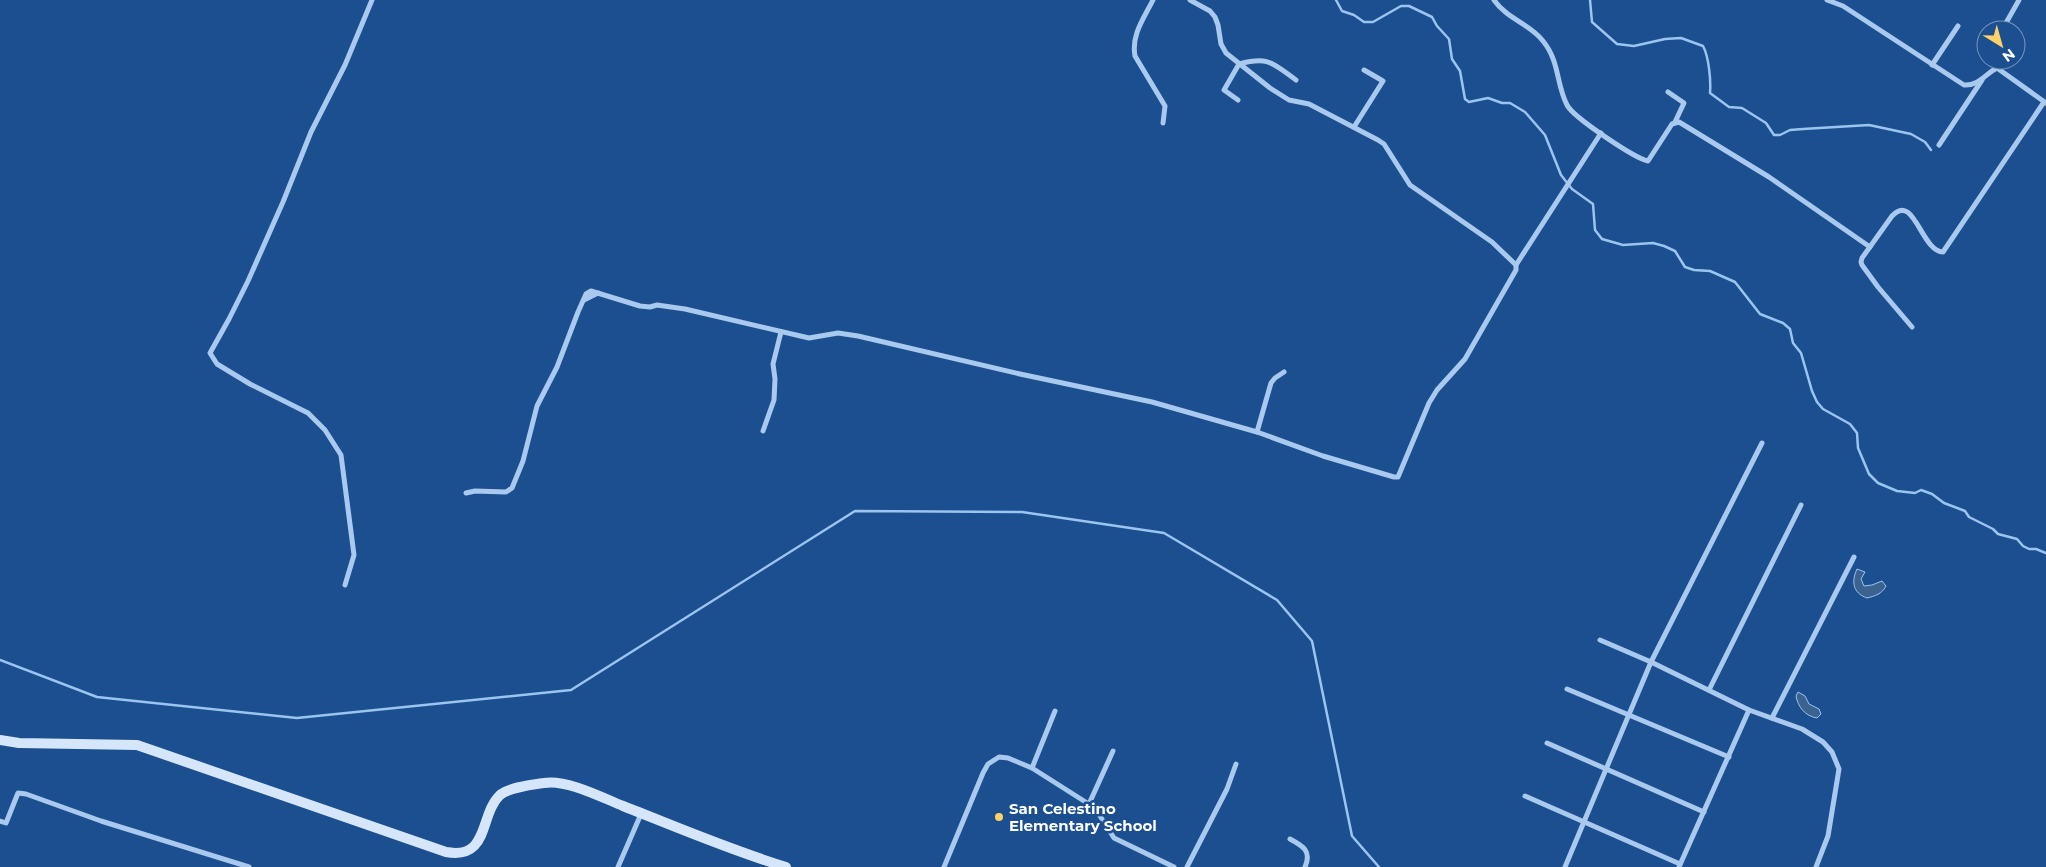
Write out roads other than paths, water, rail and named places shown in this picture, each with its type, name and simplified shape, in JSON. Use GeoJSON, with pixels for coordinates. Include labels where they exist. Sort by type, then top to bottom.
{"type":"FeatureCollection","features":[{"type":"Feature","properties":{"kind":"main road"},"geometry":{"type":"LineString","coordinates":[[0,740],[19,743],[137,745],[456,854],[474,847],[480,839],[494,804],[500,796],[514,789],[544,782],[555,782],[786,867]]}},
{"type":"Feature","properties":{"kind":"street"},"geometry":{"type":"LineString","coordinates":[[345,585],[354,555],[354,542],[346,502],[341,455],[325,430],[308,413],[250,384],[217,364],[210,353],[230,319],[252,272],[284,202],[311,132],[346,65],[372,0]]}},
{"type":"Feature","properties":{"kind":"street"},"geometry":{"type":"LineString","coordinates":[[1153,0],[1134,38],[1133,47],[1134,56],[1165,106],[1163,123]]}},
{"type":"Feature","properties":{"kind":"street"},"geometry":{"type":"LineString","coordinates":[[1190,0],[1215,17],[1226,53],[1239,64],[1289,100],[1309,104],[1384,144],[1410,185],[1492,242],[1516,265]]}},
{"type":"Feature","properties":{"kind":"street"},"geometry":{"type":"LineString","coordinates":[[1494,0],[1505,13],[1542,39],[1555,62],[1566,103],[1572,112],[1624,149],[1648,161],[1669,128],[1675,122],[1684,103],[1668,92]]}},
{"type":"Feature","properties":{"kind":"street"},"geometry":{"type":"LineString","coordinates":[[1827,0],[1843,6],[1964,85],[1974,84],[1994,70]]}},
{"type":"Feature","properties":{"kind":"street"},"geometry":{"type":"LineString","coordinates":[[2008,20],[2019,0]]}},
{"type":"Feature","properties":{"kind":"street"},"geometry":{"type":"LineString","coordinates":[[1932,65],[1958,26]]}},
{"type":"Feature","properties":{"kind":"street"},"geometry":{"type":"LineString","coordinates":[[1238,100],[1224,92],[1224,90],[1239,64],[1264,60],[1296,80]]}},
{"type":"Feature","properties":{"kind":"street"},"geometry":{"type":"LineString","coordinates":[[1354,127],[1383,81],[1364,70]]}},
{"type":"Feature","properties":{"kind":"street"},"geometry":{"type":"LineString","coordinates":[[1912,327],[1862,265],[1862,258],[1892,216],[1902,209],[1906,210],[1918,224],[1922,234],[1934,250],[1943,252],[2045,102],[2000,70]]}},
{"type":"Feature","properties":{"kind":"street"},"geometry":{"type":"LineString","coordinates":[[1939,145],[1982,79]]}},
{"type":"Feature","properties":{"kind":"street"},"geometry":{"type":"LineString","coordinates":[[1675,122],[1680,122],[1768,178],[1870,247]]}},
{"type":"Feature","properties":{"kind":"street"},"geometry":{"type":"LineString","coordinates":[[466,493],[484,491],[506,492],[512,488],[530,440],[537,406],[550,383],[586,294],[591,291],[640,306],[650,307],[657,305],[685,309],[809,338],[838,333],[858,336],[1020,374],[1152,402],[1257,432],[1324,456],[1398,477],[1429,403],[1437,390],[1465,359],[1516,270],[1516,265],[1601,133]]}},
{"type":"Feature","properties":{"kind":"street"},"geometry":{"type":"LineString","coordinates":[[763,431],[774,400],[775,379],[772,364],[781,332]]}},
{"type":"Feature","properties":{"kind":"street"},"geometry":{"type":"LineString","coordinates":[[1257,432],[1271,383],[1274,378],[1284,372]]}},
{"type":"Feature","properties":{"kind":"street"},"geometry":{"type":"LineString","coordinates":[[1565,867],[1651,662],[1762,443]]}},
{"type":"Feature","properties":{"kind":"street"},"geometry":{"type":"LineString","coordinates":[[1709,690],[1801,505]]}},
{"type":"Feature","properties":{"kind":"street"},"geometry":{"type":"LineString","coordinates":[[1772,718],[1854,557]]}},
{"type":"Feature","properties":{"kind":"street"},"geometry":{"type":"LineString","coordinates":[[1600,640],[1651,662],[1750,710],[1815,736],[1832,752],[1839,769],[1828,836],[1816,867]]}},
{"type":"Feature","properties":{"kind":"street"},"geometry":{"type":"LineString","coordinates":[[1566,689],[1728,757]]}},
{"type":"Feature","properties":{"kind":"street"},"geometry":{"type":"LineString","coordinates":[[1525,796],[1680,866],[1750,710]]}},
{"type":"Feature","properties":{"kind":"street"},"geometry":{"type":"LineString","coordinates":[[1032,768],[1055,711]]}},
{"type":"Feature","properties":{"kind":"street"},"geometry":{"type":"LineString","coordinates":[[1547,743],[1704,812]]}},
{"type":"Feature","properties":{"kind":"street"},"geometry":{"type":"LineString","coordinates":[[1089,804],[1113,751]]}},
{"type":"Feature","properties":{"kind":"street"},"geometry":{"type":"LineString","coordinates":[[944,867],[988,764],[999,757],[1008,758],[1032,768],[1089,804],[1098,812],[1114,838],[1174,867]]}},
{"type":"Feature","properties":{"kind":"street"},"geometry":{"type":"LineString","coordinates":[[1187,867],[1227,788],[1236,764]]}},
{"type":"Feature","properties":{"kind":"street"},"geometry":{"type":"LineString","coordinates":[[0,822],[6,823],[18,793],[26,794],[101,821],[249,867]]}},
{"type":"Feature","properties":{"kind":"street"},"geometry":{"type":"LineString","coordinates":[[618,867],[641,813]]}},
{"type":"Feature","properties":{"kind":"street"},"geometry":{"type":"LineString","coordinates":[[1290,839],[1307,852],[1309,858],[1305,867]]}},
{"type":"Feature","properties":{"kind":"water"},"geometry":{"type":"Polygon","coordinates":[[[1857,569],[1865,572],[1861,579],[1864,586],[1882,581],[1886,586],[1880,593],[1873,596],[1867,598],[1862,596],[1856,590],[1854,583],[1857,569]]]}},
{"type":"Feature","properties":{"kind":"water"},"geometry":{"type":"Polygon","coordinates":[[[1798,692],[1805,696],[1809,704],[1819,709],[1821,714],[1817,718],[1809,715],[1800,707],[1796,696],[1798,692]]]}},
{"type":"Feature","properties":{"kind":"waterway"},"geometry":{"type":"LineString","coordinates":[[1336,0],[1342,11],[1354,15],[1364,22],[1373,22],[1401,6],[1409,6],[1432,17],[1437,26],[1449,39],[1452,59],[1460,71],[1465,99],[1469,102],[1488,98],[1502,103],[1510,103],[1525,112],[1545,135],[1561,175],[1572,189],[1593,204],[1595,230],[1602,239],[1623,245],[1653,243],[1675,251],[1685,267],[1694,270],[1710,271],[1735,282],[1760,314],[1783,323],[1790,329],[1793,343],[1801,353],[1817,402],[1823,409],[1850,424],[1857,433],[1858,448],[1869,474],[1878,483],[1897,491],[1915,493],[1921,490],[1932,494],[1944,503],[1965,511],[1969,517],[1993,529],[1998,534],[2017,539],[2023,546],[2029,549],[2036,549],[2046,553]]}},
{"type":"Feature","properties":{"kind":"waterway"},"geometry":{"type":"LineString","coordinates":[[1590,0],[1592,22],[1617,44],[1634,46],[1665,39],[1681,38],[1703,46],[1709,69],[1710,93],[1729,107],[1742,108],[1766,123],[1774,135],[1780,135],[1790,130],[1869,125],[1911,134],[1925,142],[1931,150]]}},
{"type":"Feature","properties":{"kind":"waterway"},"geometry":{"type":"LineString","coordinates":[[0,660],[97,697],[297,718],[571,690],[855,511],[1022,512],[1164,533],[1277,600],[1312,641],[1352,836],[1379,867]]}},
{"type":"Feature","properties":{"kind":"place","name":"San Celestino Elementary School"},"geometry":{"type":"Point","coordinates":[999,817]}}]}
